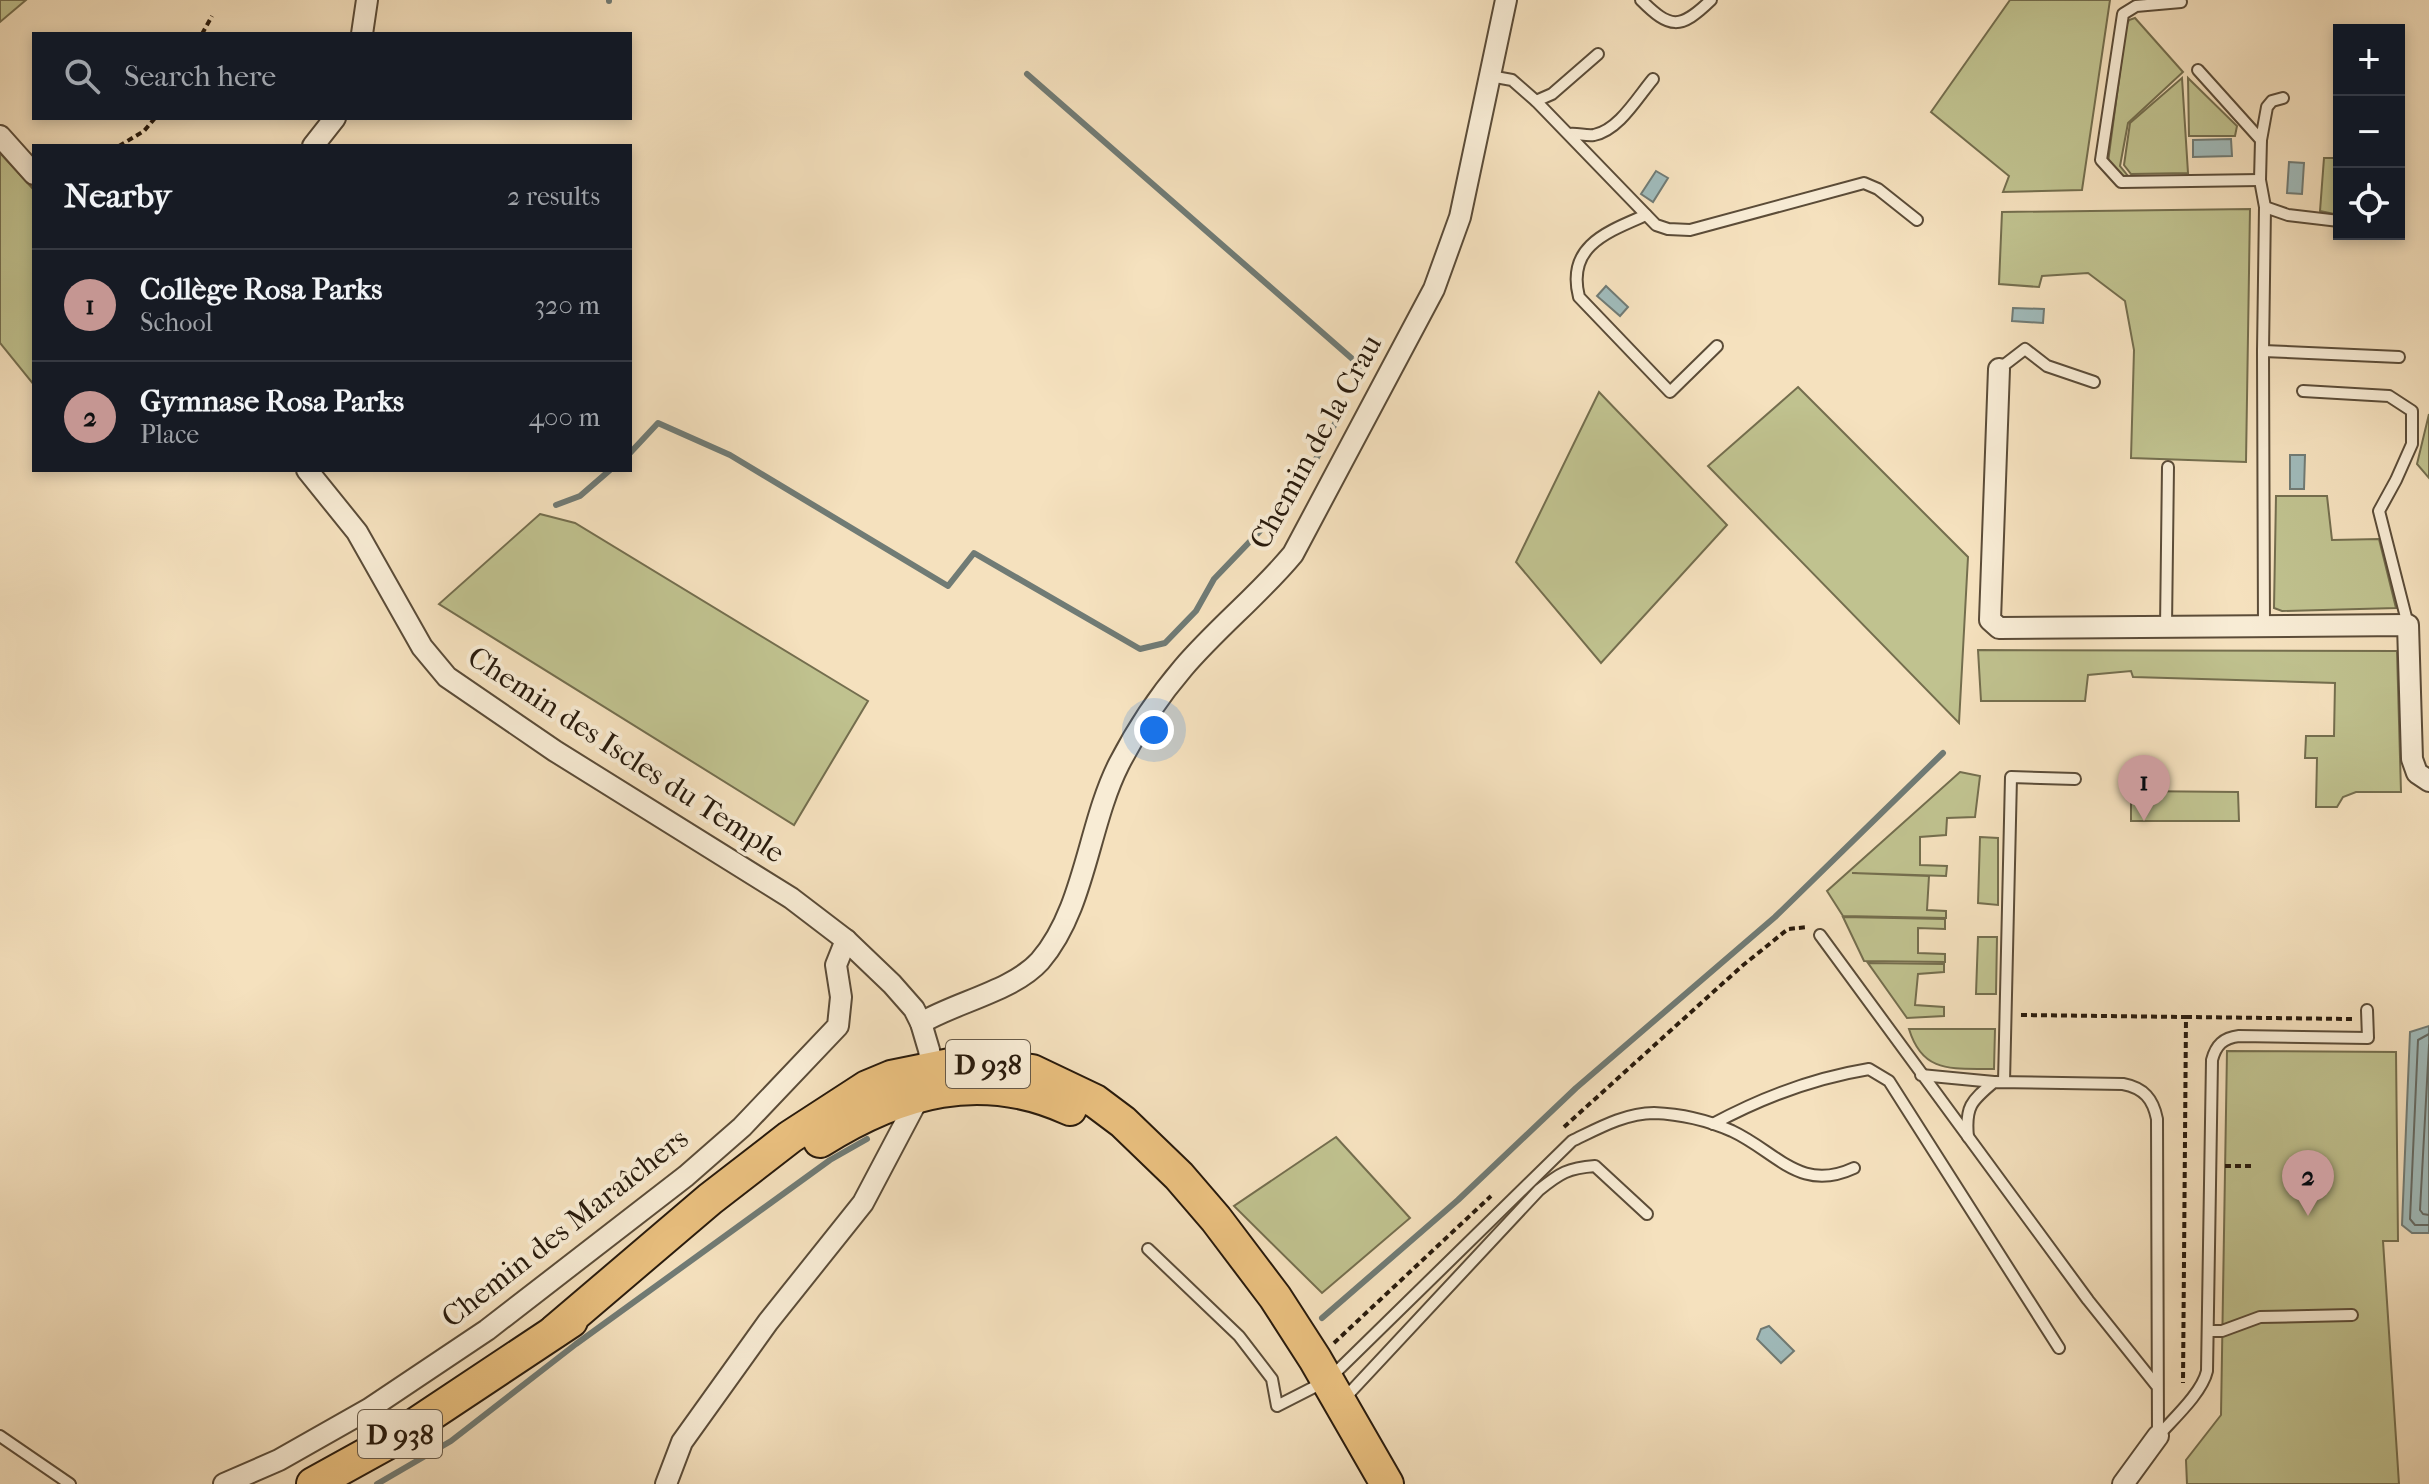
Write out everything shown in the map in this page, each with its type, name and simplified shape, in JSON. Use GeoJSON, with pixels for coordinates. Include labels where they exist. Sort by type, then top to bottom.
{"type":"FeatureCollection","features":[{"type":"Feature","properties":{"kind":"main road","name":"D 938"},"geometry":{"type":"LineString","coordinates":[[313,1484],[389,1442],[615,1294],[780,1170],[848,1124],[965,1062],[1032,1071],[1095,1101],[1143,1140],[1216,1219],[1275,1297],[1387,1484]]}},
{"type":"Feature","properties":{"kind":"main road","name":"D 938"},"geometry":{"type":"LineString","coordinates":[[555,1331],[710,1199],[790,1137],[867,1087],[891,1077],[1032,1095],[1082,1115],[1133,1150],[1174,1185],[1235,1246]]}},
{"type":"Feature","properties":{"kind":"street"},"geometry":{"type":"LineString","coordinates":[[362,32],[367,0]]}},
{"type":"Feature","properties":{"kind":"street","name":"Chemin de la Crau"},"geometry":{"type":"LineString","coordinates":[[921,1023],[1008,982],[1039,961],[1066,919],[1106,792],[1134,737],[1183,668],[1267,585],[1293,554],[1434,289],[1460,217],[1506,0]]}},
{"type":"Feature","properties":{"kind":"street"},"geometry":{"type":"LineString","coordinates":[[315,144],[333,120]]}},
{"type":"Feature","properties":{"kind":"street"},"geometry":{"type":"LineString","coordinates":[[0,136],[32,172]]}},
{"type":"Feature","properties":{"kind":"street"},"geometry":{"type":"LineString","coordinates":[[1999,369],[1990,620],[1999,628],[2408,625],[2412,759],[2417,773],[2429,781]]}},
{"type":"Feature","properties":{"kind":"street","name":"Chemin des Iscles du Temple"},"geometry":{"type":"LineString","coordinates":[[309,472],[357,532],[422,647],[447,677],[555,751],[791,898],[846,940],[904,996],[921,1023],[926,1081]]}},
{"type":"Feature","properties":{"kind":"street","name":"Chemin des Maraîchers"},"geometry":{"type":"LineString","coordinates":[[224,1484],[279,1460],[381,1402],[487,1330],[686,1176],[742,1127],[838,1026],[841,997],[836,965],[846,940]]}},
{"type":"Feature","properties":{"kind":"street"},"geometry":{"type":"LineString","coordinates":[[666,1484],[682,1442],[768,1322],[863,1203],[926,1081]]}},
{"type":"Feature","properties":{"kind":"street"},"geometry":{"type":"LineString","coordinates":[[2123,1484],[2158,1436]]}},
{"type":"Feature","properties":{"kind":"lane"},"geometry":{"type":"LineString","coordinates":[[1641,0],[1662,21],[1674,23],[1695,15],[1711,0]]}},
{"type":"Feature","properties":{"kind":"lane"},"geometry":{"type":"LineString","coordinates":[[2181,2],[2136,6],[2123,14],[2101,160],[2121,182],[2260,180]]}},
{"type":"Feature","properties":{"kind":"lane"},"geometry":{"type":"LineString","coordinates":[[1536,101],[1552,94],[1598,54]]}},
{"type":"Feature","properties":{"kind":"lane"},"geometry":{"type":"LineString","coordinates":[[2198,70],[2261,140]]}},
{"type":"Feature","properties":{"kind":"lane"},"geometry":{"type":"LineString","coordinates":[[1490,76],[1512,80],[1536,101],[1656,225],[1690,230],[1864,183],[1878,189],[1917,220]]}},
{"type":"Feature","properties":{"kind":"lane"},"geometry":{"type":"LineString","coordinates":[[1569,134],[1590,136],[1609,130],[1653,79]]}},
{"type":"Feature","properties":{"kind":"lane"},"geometry":{"type":"LineString","coordinates":[[2264,627],[2265,207],[2260,180],[2261,140],[2267,107],[2272,101],[2283,98]]}},
{"type":"Feature","properties":{"kind":"lane"},"geometry":{"type":"LineString","coordinates":[[2265,207],[2288,215],[2333,220]]}},
{"type":"Feature","properties":{"kind":"lane"},"geometry":{"type":"LineString","coordinates":[[1646,215],[1594,241],[1577,263],[1575,282],[1579,297],[1670,392],[1717,346]]}},
{"type":"Feature","properties":{"kind":"lane"},"geometry":{"type":"LineString","coordinates":[[1999,369],[2025,349],[2047,366],[2094,382]]}},
{"type":"Feature","properties":{"kind":"lane"},"geometry":{"type":"LineString","coordinates":[[2263,351],[2399,357]]}},
{"type":"Feature","properties":{"kind":"lane"},"geometry":{"type":"LineString","coordinates":[[2303,391],[2389,396],[2412,411],[2412,444],[2379,511],[2408,625]]}},
{"type":"Feature","properties":{"kind":"lane"},"geometry":{"type":"LineString","coordinates":[[2166,627],[2168,467]]}},
{"type":"Feature","properties":{"kind":"lane"},"geometry":{"type":"LineString","coordinates":[[1999,1082],[2011,777],[2075,779]]}},
{"type":"Feature","properties":{"kind":"lane"},"geometry":{"type":"LineString","coordinates":[[1820,935],[2088,1300],[2156,1385]]}},
{"type":"Feature","properties":{"kind":"lane"},"geometry":{"type":"LineString","coordinates":[[2158,1436],[2206,1379],[2212,1060],[2215,1049],[2221,1042],[2239,1036],[2368,1038],[2364,1014]]}},
{"type":"Feature","properties":{"kind":"lane"},"geometry":{"type":"LineString","coordinates":[[1713,1124],[1755,1101],[1841,1073],[1869,1069],[1889,1081],[2059,1348]]}},
{"type":"Feature","properties":{"kind":"lane"},"geometry":{"type":"LineString","coordinates":[[1921,1075],[1999,1082],[2123,1084],[2134,1086],[2146,1094],[2154,1105],[2157,1119],[2158,1436]]}},
{"type":"Feature","properties":{"kind":"lane"},"geometry":{"type":"LineString","coordinates":[[1968,1137],[1966,1115],[1976,1097],[1999,1082]]}},
{"type":"Feature","properties":{"kind":"lane"},"geometry":{"type":"LineString","coordinates":[[1334,1391],[1572,1141],[1610,1122],[1651,1113],[1696,1118],[1733,1132],[1814,1178],[1838,1176],[1854,1168]]}},
{"type":"Feature","properties":{"kind":"lane"},"geometry":{"type":"LineString","coordinates":[[1148,1249],[1239,1336],[1272,1379],[1277,1406],[1334,1391],[1559,1174],[1573,1167],[1595,1166],[1647,1214]]}},
{"type":"Feature","properties":{"kind":"lane"},"geometry":{"type":"LineString","coordinates":[[2208,1331],[2222,1331],[2260,1317],[2352,1315]]}},
{"type":"Feature","properties":{"kind":"lane"},"geometry":{"type":"LineString","coordinates":[[0,1436],[70,1484]]}},
{"type":"Feature","properties":{"kind":"path"},"geometry":{"type":"LineString","coordinates":[[203,32],[212,16]]}},
{"type":"Feature","properties":{"kind":"path"},"geometry":{"type":"LineString","coordinates":[[122,144],[144,131],[153,120]]}},
{"type":"Feature","properties":{"kind":"path"},"geometry":{"type":"LineString","coordinates":[[2186,1017],[2364,1014]]}},
{"type":"Feature","properties":{"kind":"green space"},"geometry":{"type":"Polygon","coordinates":[[[0,0],[26,0],[0,22],[0,0]]]}},
{"type":"Feature","properties":{"kind":"green space"},"geometry":{"type":"Polygon","coordinates":[[[2010,0],[2110,0],[2082,190],[2003,192],[2009,176],[1931,112],[2010,0]]]}},
{"type":"Feature","properties":{"kind":"green space"},"geometry":{"type":"Polygon","coordinates":[[[2135,18],[2183,72],[2128,123],[2120,166],[2128,176],[2121,177],[2108,162],[2126,26],[2129,20],[2135,18]]]}},
{"type":"Feature","properties":{"kind":"green space"},"geometry":{"type":"Polygon","coordinates":[[[2182,78],[2188,173],[2131,174],[2124,165],[2130,123],[2182,78]]]}},
{"type":"Feature","properties":{"kind":"green space"},"geometry":{"type":"Polygon","coordinates":[[[2188,78],[2237,126],[2235,136],[2189,136],[2188,78]]]}},
{"type":"Feature","properties":{"kind":"green space"},"geometry":{"type":"Polygon","coordinates":[[[0,153],[32,188],[32,383],[0,343],[0,153]]]}},
{"type":"Feature","properties":{"kind":"green space"},"geometry":{"type":"Polygon","coordinates":[[[2324,158],[2333,158],[2333,214],[2320,211],[2324,158]]]}},
{"type":"Feature","properties":{"kind":"green space"},"geometry":{"type":"Polygon","coordinates":[[[2250,209],[2246,462],[2131,458],[2134,350],[2125,301],[2088,273],[2042,276],[2039,287],[1999,284],[2002,212],[2250,209]]]}},
{"type":"Feature","properties":{"kind":"green space"},"geometry":{"type":"Polygon","coordinates":[[[1798,387],[1968,557],[1959,723],[1708,466],[1798,387]]]}},
{"type":"Feature","properties":{"kind":"green space"},"geometry":{"type":"Polygon","coordinates":[[[1599,392],[1727,525],[1601,663],[1516,562],[1599,392]]]}},
{"type":"Feature","properties":{"kind":"green space"},"geometry":{"type":"Polygon","coordinates":[[[2429,414],[2429,478],[2417,464],[2429,414]]]}},
{"type":"Feature","properties":{"kind":"green space"},"geometry":{"type":"Polygon","coordinates":[[[2276,496],[2327,496],[2332,540],[2379,539],[2396,608],[2282,611],[2274,608],[2276,496]]]}},
{"type":"Feature","properties":{"kind":"green space"},"geometry":{"type":"Polygon","coordinates":[[[540,514],[575,523],[868,701],[794,825],[439,604],[540,514]]]}},
{"type":"Feature","properties":{"kind":"green space"},"geometry":{"type":"Polygon","coordinates":[[[1978,650],[2397,651],[2401,792],[2356,792],[2343,797],[2337,807],[2316,807],[2317,758],[2305,758],[2306,736],[2334,736],[2335,683],[2133,677],[2131,671],[2088,675],[2085,701],[1981,701],[1978,650]]]}},
{"type":"Feature","properties":{"kind":"green space"},"geometry":{"type":"Polygon","coordinates":[[[1960,772],[1980,776],[1975,817],[1947,818],[1946,835],[1920,837],[1920,865],[1947,866],[1946,876],[1852,873],[1929,876],[1927,910],[1946,911],[1946,918],[1843,916],[1827,891],[1960,772]]]}},
{"type":"Feature","properties":{"kind":"green space"},"geometry":{"type":"Polygon","coordinates":[[[2131,791],[2238,792],[2239,821],[2131,821],[2131,791]]]}},
{"type":"Feature","properties":{"kind":"green space"},"geometry":{"type":"Polygon","coordinates":[[[1980,837],[1998,838],[1998,905],[1978,903],[1980,837]]]}},
{"type":"Feature","properties":{"kind":"green space"},"geometry":{"type":"Polygon","coordinates":[[[1843,917],[1945,919],[1945,929],[1918,928],[1918,953],[1945,954],[1945,962],[1864,961],[1843,917]]]}},
{"type":"Feature","properties":{"kind":"green space"},"geometry":{"type":"Polygon","coordinates":[[[1978,937],[1997,937],[1996,994],[1976,994],[1978,937]]]}},
{"type":"Feature","properties":{"kind":"green space"},"geometry":{"type":"Polygon","coordinates":[[[1868,963],[1944,964],[1944,972],[1918,974],[1915,1005],[1944,1007],[1944,1016],[1907,1018],[1868,963]]]}},
{"type":"Feature","properties":{"kind":"green space"},"geometry":{"type":"Polygon","coordinates":[[[1909,1029],[1995,1029],[1994,1069],[1953,1068],[1932,1062],[1915,1044],[1909,1029]]]}},
{"type":"Feature","properties":{"kind":"green space"},"geometry":{"type":"Polygon","coordinates":[[[2227,1051],[2396,1052],[2398,1241],[2383,1241],[2399,1484],[2187,1484],[2186,1460],[2221,1415],[2227,1051]]]}},
{"type":"Feature","properties":{"kind":"green space"},"geometry":{"type":"Polygon","coordinates":[[[1336,1137],[1410,1218],[1322,1293],[1234,1206],[1336,1137]]]}},
{"type":"Feature","properties":{"kind":"water"},"geometry":{"type":"Polygon","coordinates":[[[2231,139],[2232,156],[2193,157],[2193,140],[2231,139]]]}},
{"type":"Feature","properties":{"kind":"water"},"geometry":{"type":"Polygon","coordinates":[[[2289,162],[2304,163],[2302,194],[2287,193],[2289,162]]]}},
{"type":"Feature","properties":{"kind":"water"},"geometry":{"type":"Polygon","coordinates":[[[1656,171],[1668,178],[1653,202],[1641,194],[1656,171]]]}},
{"type":"Feature","properties":{"kind":"water"},"geometry":{"type":"Polygon","coordinates":[[[1606,286],[1628,307],[1620,316],[1597,296],[1606,286]]]}},
{"type":"Feature","properties":{"kind":"water"},"geometry":{"type":"Polygon","coordinates":[[[2013,308],[2044,309],[2043,323],[2012,321],[2013,308]]]}},
{"type":"Feature","properties":{"kind":"water"},"geometry":{"type":"Polygon","coordinates":[[[2290,455],[2305,455],[2304,489],[2290,489],[2290,455]]]}},
{"type":"Feature","properties":{"kind":"water"},"geometry":{"type":"Polygon","coordinates":[[[2429,1026],[2429,1233],[2412,1233],[2402,1225],[2410,1032],[2429,1026]]]}},
{"type":"Feature","properties":{"kind":"water"},"geometry":{"type":"Polygon","coordinates":[[[1769,1326],[1794,1351],[1781,1363],[1757,1339],[1761,1329],[1769,1326]]]}},
{"type":"Feature","properties":{"kind":"waterway"},"geometry":{"type":"LineString","coordinates":[[1027,74],[1365,370]]}},
{"type":"Feature","properties":{"kind":"waterway"},"geometry":{"type":"LineString","coordinates":[[632,451],[658,423],[730,455],[948,586],[974,553],[1140,649],[1165,643],[1196,611],[1214,579],[1300,489],[1346,403]]}},
{"type":"Feature","properties":{"kind":"waterway"},"geometry":{"type":"LineString","coordinates":[[556,505],[580,496],[608,472]]}},
{"type":"Feature","properties":{"kind":"waterway"},"geometry":{"type":"LineString","coordinates":[[1322,1318],[1458,1200],[1576,1088],[1775,917],[1943,753]]}},
{"type":"Feature","properties":{"kind":"waterway"},"geometry":{"type":"LineString","coordinates":[[377,1484],[451,1441],[576,1344],[830,1160],[867,1139]]}},
{"type":"Feature","properties":{"kind":"place","name":"Collège Rosa Parks"},"geometry":{"type":"Point","coordinates":[2144,821]}},
{"type":"Feature","properties":{"kind":"place","name":"Gymnase Rosa Parks"},"geometry":{"type":"Point","coordinates":[2308,1216]}}]}
